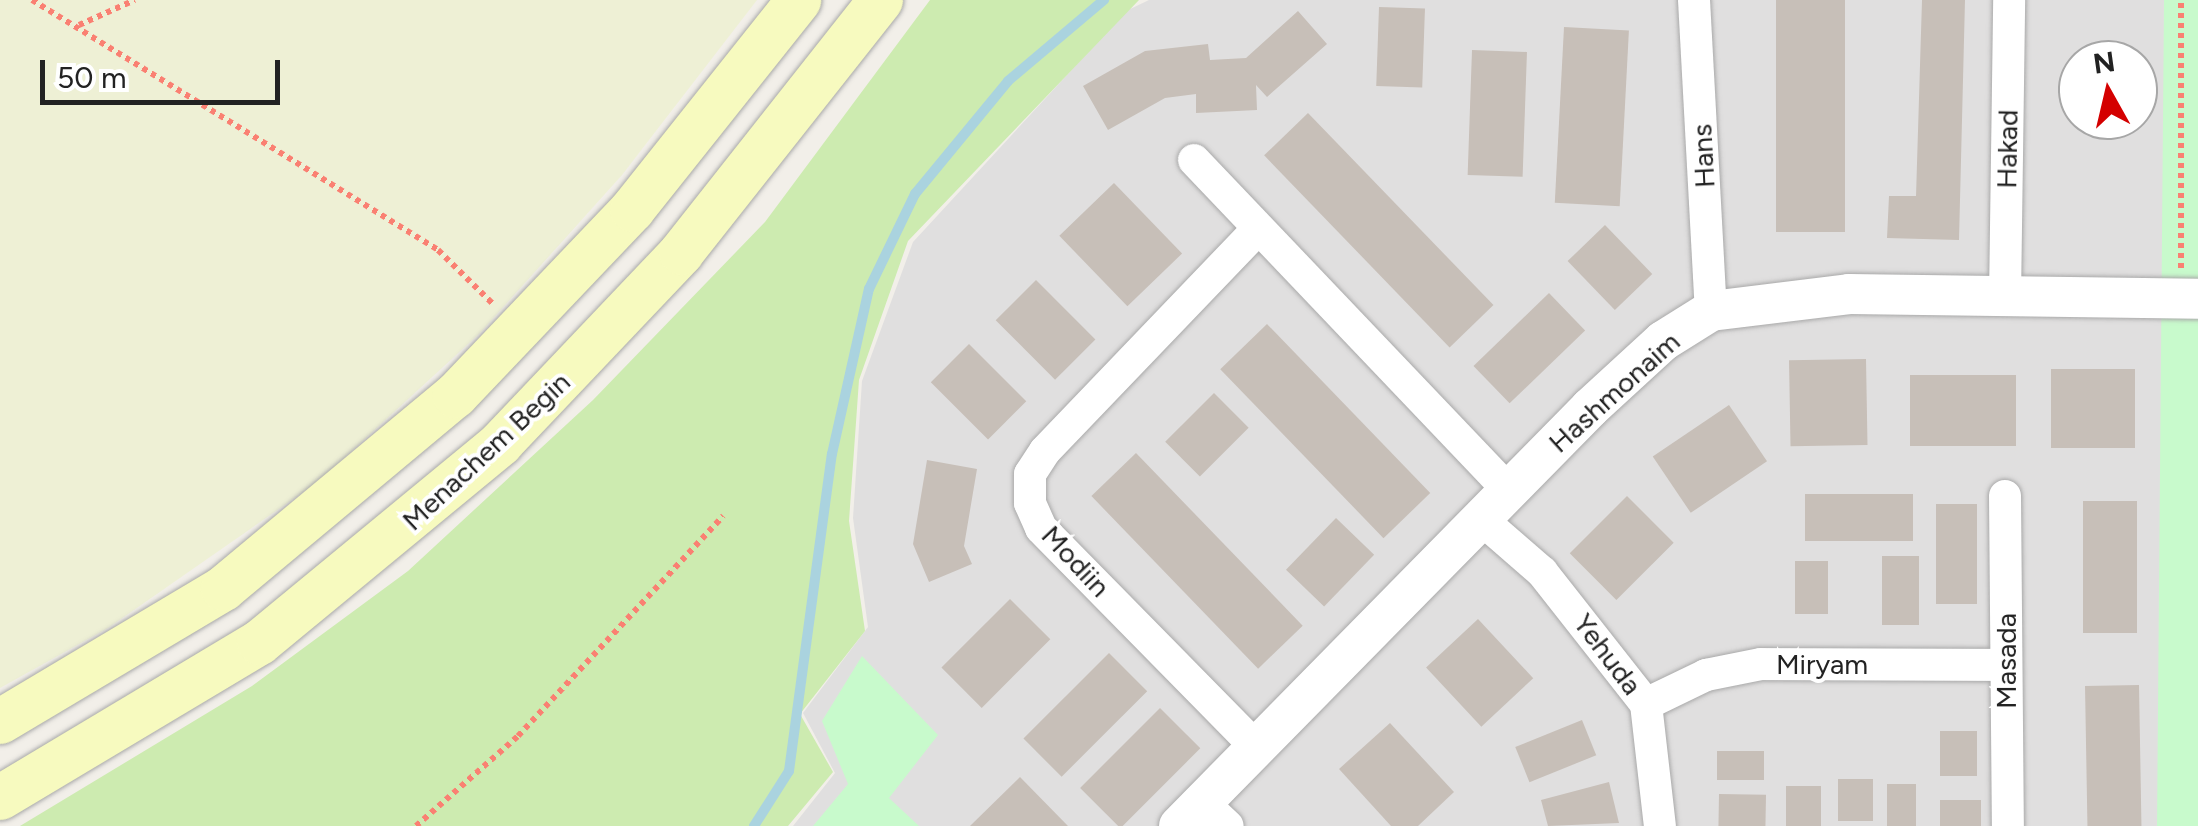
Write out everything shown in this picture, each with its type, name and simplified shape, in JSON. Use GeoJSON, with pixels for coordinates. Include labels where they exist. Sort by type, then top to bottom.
{"type":"FeatureCollection","features":[{"type":"Feature","properties":{"kind":"main road"},"geometry":{"type":"LineString","coordinates":[[0,722],[297,532],[526,325],[706,123],[798,0]]}},
{"type":"Feature","properties":{"kind":"main road","name":"Menachem Begin"},"geometry":{"type":"LineString","coordinates":[[0,797],[259,642],[500,442],[681,252],[880,0]]}},
{"type":"Feature","properties":{"kind":"street","name":"Hans"},"geometry":{"type":"LineString","coordinates":[[1694,0],[1711,312]]}},
{"type":"Feature","properties":{"kind":"street","name":"Hakad"},"geometry":{"type":"LineString","coordinates":[[2005,298],[2009,0]]}},
{"type":"Feature","properties":{"kind":"street"},"geometry":{"type":"LineString","coordinates":[[1194,160],[1495,505]]}},
{"type":"Feature","properties":{"kind":"street","name":"Modiin"},"geometry":{"type":"LineString","coordinates":[[1255,746],[1041,528],[1030,503],[1030,474],[1046,451],[1257,230]]}},
{"type":"Feature","properties":{"kind":"street","name":"Hashmonaim"},"geometry":{"type":"LineString","coordinates":[[1203,818],[1255,746],[1495,505],[1663,341],[1711,312],[1849,294],[2190,299]]}},
{"type":"Feature","properties":{"kind":"street","name":"Masada"},"geometry":{"type":"LineString","coordinates":[[2005,496],[2008,826]]}},
{"type":"Feature","properties":{"kind":"street","name":"Yehuda"},"geometry":{"type":"LineString","coordinates":[[1495,505],[1542,572],[1646,704],[1660,826]]}},
{"type":"Feature","properties":{"kind":"street","name":"Miryam"},"geometry":{"type":"LineString","coordinates":[[1646,704],[1706,675],[1760,664],[2006,666]]}},
{"type":"Feature","properties":{"kind":"path"},"geometry":{"type":"LineString","coordinates":[[32,0],[438,250],[509,320],[526,325]]}},
{"type":"Feature","properties":{"kind":"path"},"geometry":{"type":"LineString","coordinates":[[78,26],[135,0]]}},
{"type":"Feature","properties":{"kind":"path"},"geometry":{"type":"LineString","coordinates":[[2181,0],[2190,299]]}},
{"type":"Feature","properties":{"kind":"path"},"geometry":{"type":"LineString","coordinates":[[416,826],[518,736],[723,516]]}},
{"type":"Feature","properties":{"kind":"shaded area"},"geometry":{"type":"Polygon","coordinates":[[[1149,0],[2198,0],[2198,826],[793,826],[835,773],[803,713],[868,627],[853,518],[862,381],[913,242],[1126,11],[1149,0]]]}},
{"type":"Feature","properties":{"kind":"green space"},"geometry":{"type":"Polygon","coordinates":[[[0,0],[757,0],[622,175],[480,333],[319,481],[108,628],[0,688],[0,0]]]}},
{"type":"Feature","properties":{"kind":"green space"},"geometry":{"type":"Polygon","coordinates":[[[930,0],[1139,0],[908,241],[859,380],[849,521],[865,631],[800,714],[833,772],[788,826],[20,826],[252,686],[408,571],[593,400],[765,222],[930,0]]]}},
{"type":"Feature","properties":{"kind":"green space"},"geometry":{"type":"Polygon","coordinates":[[[2164,0],[2198,0],[2198,826],[2157,826],[2164,0]]]}},
{"type":"Feature","properties":{"kind":"green space"},"geometry":{"type":"Polygon","coordinates":[[[862,656],[938,735],[889,798],[919,826],[813,826],[848,784],[822,721],[862,656]]]}},
{"type":"Feature","properties":{"kind":"building"},"geometry":{"type":"Polygon","coordinates":[[[1776,0],[1845,0],[1845,232],[1776,232],[1776,0]]]}},
{"type":"Feature","properties":{"kind":"building"},"geometry":{"type":"Polygon","coordinates":[[[1922,0],[1965,0],[1959,240],[1887,238],[1889,196],[1916,196],[1922,0]]]}},
{"type":"Feature","properties":{"kind":"building"},"geometry":{"type":"Polygon","coordinates":[[[1379,7],[1425,9],[1422,88],[1376,86],[1379,7]]]}},
{"type":"Feature","properties":{"kind":"building"},"geometry":{"type":"Polygon","coordinates":[[[1298,11],[1327,44],[1267,97],[1256,85],[1257,110],[1196,113],[1196,94],[1165,98],[1108,130],[1083,86],[1145,51],[1208,44],[1210,60],[1246,58],[1298,11]]]}},
{"type":"Feature","properties":{"kind":"building"},"geometry":{"type":"Polygon","coordinates":[[[1564,27],[1629,30],[1620,206],[1555,203],[1564,27]]]}},
{"type":"Feature","properties":{"kind":"building"},"geometry":{"type":"Polygon","coordinates":[[[1472,50],[1527,52],[1523,177],[1468,175],[1472,50]]]}},
{"type":"Feature","properties":{"kind":"building"},"geometry":{"type":"Polygon","coordinates":[[[1308,113],[1493,305],[1450,347],[1264,155],[1308,113]]]}},
{"type":"Feature","properties":{"kind":"building"},"geometry":{"type":"Polygon","coordinates":[[[1114,183],[1182,253],[1127,306],[1059,236],[1114,183]]]}},
{"type":"Feature","properties":{"kind":"building"},"geometry":{"type":"Polygon","coordinates":[[[1605,225],[1652,274],[1615,310],[1568,261],[1605,225]]]}},
{"type":"Feature","properties":{"kind":"building"},"geometry":{"type":"Polygon","coordinates":[[[1036,280],[1095,339],[1055,380],[996,320],[1036,280]]]}},
{"type":"Feature","properties":{"kind":"building"},"geometry":{"type":"Polygon","coordinates":[[[1549,293],[1585,330],[1510,403],[1473,366],[1549,293]]]}},
{"type":"Feature","properties":{"kind":"building"},"geometry":{"type":"Polygon","coordinates":[[[1267,324],[1430,493],[1383,538],[1220,369],[1267,324]]]}},
{"type":"Feature","properties":{"kind":"building"},"geometry":{"type":"Polygon","coordinates":[[[969,344],[1026,401],[988,439],[931,382],[969,344]]]}},
{"type":"Feature","properties":{"kind":"building"},"geometry":{"type":"Polygon","coordinates":[[[1866,359],[1868,445],[1791,446],[1789,360],[1866,359]]]}},
{"type":"Feature","properties":{"kind":"building"},"geometry":{"type":"Polygon","coordinates":[[[2051,369],[2135,369],[2135,448],[2051,448],[2051,369]]]}},
{"type":"Feature","properties":{"kind":"building"},"geometry":{"type":"Polygon","coordinates":[[[1910,375],[2016,375],[2016,446],[1910,446],[1910,375]]]}},
{"type":"Feature","properties":{"kind":"building"},"geometry":{"type":"Polygon","coordinates":[[[1214,393],[1249,428],[1200,476],[1165,442],[1214,393]]]}},
{"type":"Feature","properties":{"kind":"building"},"geometry":{"type":"Polygon","coordinates":[[[1729,405],[1767,461],[1691,513],[1653,456],[1729,405]]]}},
{"type":"Feature","properties":{"kind":"building"},"geometry":{"type":"Polygon","coordinates":[[[1136,453],[1303,626],[1258,669],[1091,496],[1136,453]]]}},
{"type":"Feature","properties":{"kind":"building"},"geometry":{"type":"Polygon","coordinates":[[[927,460],[977,469],[964,546],[972,564],[929,582],[913,544],[927,460]]]}},
{"type":"Feature","properties":{"kind":"building"},"geometry":{"type":"Polygon","coordinates":[[[1805,494],[1913,494],[1913,541],[1805,541],[1805,494]]]}},
{"type":"Feature","properties":{"kind":"building"},"geometry":{"type":"Polygon","coordinates":[[[1627,496],[1674,543],[1616,600],[1570,553],[1627,496]]]}},
{"type":"Feature","properties":{"kind":"building"},"geometry":{"type":"Polygon","coordinates":[[[2083,501],[2137,501],[2137,633],[2083,633],[2083,501]]]}},
{"type":"Feature","properties":{"kind":"building"},"geometry":{"type":"Polygon","coordinates":[[[1936,504],[1977,504],[1977,604],[1936,604],[1936,504]]]}},
{"type":"Feature","properties":{"kind":"building"},"geometry":{"type":"Polygon","coordinates":[[[1336,518],[1374,555],[1324,607],[1286,570],[1336,518]]]}},
{"type":"Feature","properties":{"kind":"building"},"geometry":{"type":"Polygon","coordinates":[[[1882,556],[1919,556],[1919,625],[1882,625],[1882,556]]]}},
{"type":"Feature","properties":{"kind":"building"},"geometry":{"type":"Polygon","coordinates":[[[1795,561],[1828,561],[1828,614],[1795,614],[1795,561]]]}},
{"type":"Feature","properties":{"kind":"building"},"geometry":{"type":"Polygon","coordinates":[[[1010,599],[1050,639],[982,708],[941,668],[1010,599]]]}},
{"type":"Feature","properties":{"kind":"building"},"geometry":{"type":"Polygon","coordinates":[[[1478,619],[1533,678],[1481,727],[1426,667],[1478,619]]]}},
{"type":"Feature","properties":{"kind":"building"},"geometry":{"type":"Polygon","coordinates":[[[1109,653],[1147,691],[1062,777],[1023,739],[1109,653]]]}},
{"type":"Feature","properties":{"kind":"building"},"geometry":{"type":"Polygon","coordinates":[[[2139,685],[2141,826],[2087,826],[2085,686],[2139,685]]]}},
{"type":"Feature","properties":{"kind":"building"},"geometry":{"type":"Polygon","coordinates":[[[1160,708],[1200,748],[1123,826],[1080,788],[1160,708]]]}},
{"type":"Feature","properties":{"kind":"building"},"geometry":{"type":"Polygon","coordinates":[[[1582,720],[1596,755],[1529,782],[1515,747],[1582,720]]]}},
{"type":"Feature","properties":{"kind":"building"},"geometry":{"type":"Polygon","coordinates":[[[1390,723],[1454,792],[1418,826],[1391,826],[1339,769],[1390,723]]]}},
{"type":"Feature","properties":{"kind":"building"},"geometry":{"type":"Polygon","coordinates":[[[1940,731],[1977,731],[1977,776],[1940,776],[1940,731]]]}},
{"type":"Feature","properties":{"kind":"building"},"geometry":{"type":"Polygon","coordinates":[[[1717,751],[1764,751],[1764,780],[1717,780],[1717,751]]]}},
{"type":"Feature","properties":{"kind":"building"},"geometry":{"type":"Polygon","coordinates":[[[1020,777],[1068,826],[970,826],[1020,777]]]}},
{"type":"Feature","properties":{"kind":"building"},"geometry":{"type":"Polygon","coordinates":[[[1838,779],[1873,779],[1873,821],[1838,821],[1838,779]]]}},
{"type":"Feature","properties":{"kind":"building"},"geometry":{"type":"Polygon","coordinates":[[[1609,782],[1619,823],[1548,826],[1541,800],[1609,782]]]}},
{"type":"Feature","properties":{"kind":"building"},"geometry":{"type":"Polygon","coordinates":[[[1887,784],[1916,784],[1916,826],[1887,826],[1887,784]]]}},
{"type":"Feature","properties":{"kind":"building"},"geometry":{"type":"Polygon","coordinates":[[[1786,786],[1821,786],[1821,826],[1786,826],[1786,786]]]}},
{"type":"Feature","properties":{"kind":"building"},"geometry":{"type":"Polygon","coordinates":[[[1719,794],[1766,795],[1765,826],[1718,826],[1719,794]]]}},
{"type":"Feature","properties":{"kind":"building"},"geometry":{"type":"Polygon","coordinates":[[[1940,800],[1981,800],[1981,826],[1940,826],[1940,800]]]}},
{"type":"Feature","properties":{"kind":"waterway"},"geometry":{"type":"LineString","coordinates":[[754,826],[789,771],[832,454],[869,289],[915,194],[1008,81],[1104,0]]}}]}
